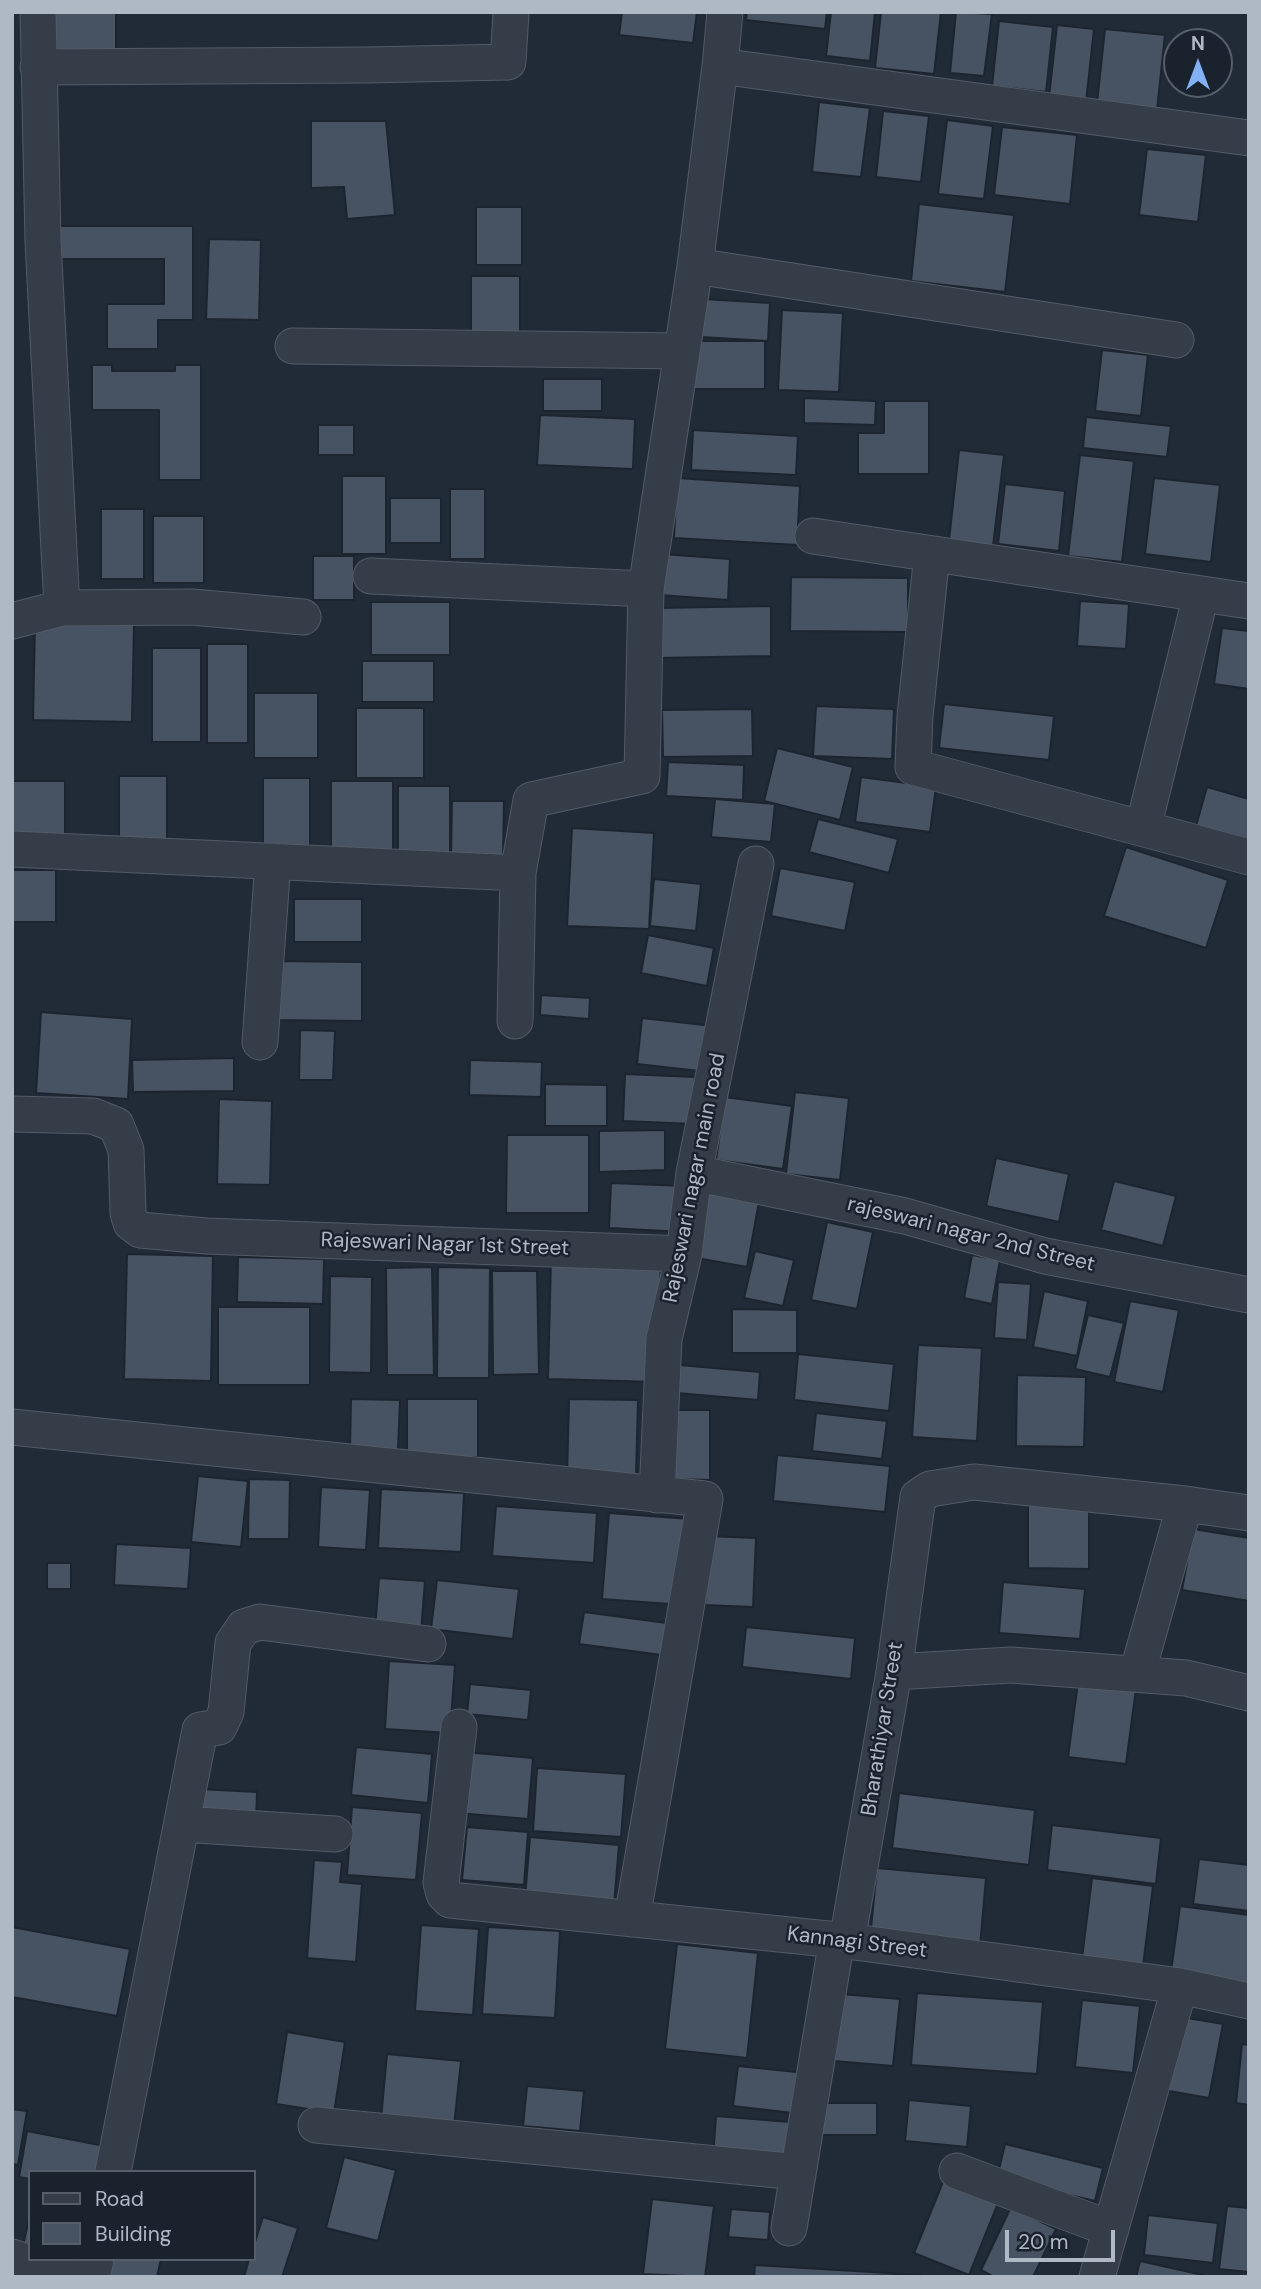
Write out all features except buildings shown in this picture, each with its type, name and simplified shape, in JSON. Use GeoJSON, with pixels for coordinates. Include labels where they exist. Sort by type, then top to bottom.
{"type":"FeatureCollection","features":[{"type":"Feature","properties":{"kind":"street"},"geometry":{"type":"LineString","coordinates":[[38,12],[38,67],[28,240],[62,608]]}},
{"type":"Feature","properties":{"kind":"street"},"geometry":{"type":"LineString","coordinates":[[38,67],[508,62],[512,12]]}},
{"type":"Feature","properties":{"kind":"street"},"geometry":{"type":"LineString","coordinates":[[515,1021],[518,873],[531,800],[642,776],[646,589],[695,266],[725,12]]}},
{"type":"Feature","properties":{"kind":"street"},"geometry":{"type":"LineString","coordinates":[[720,66],[1249,138]]}},
{"type":"Feature","properties":{"kind":"street"},"geometry":{"type":"LineString","coordinates":[[695,266],[1176,340]]}},
{"type":"Feature","properties":{"kind":"street"},"geometry":{"type":"LineString","coordinates":[[293,346],[682,351]]}},
{"type":"Feature","properties":{"kind":"street"},"geometry":{"type":"LineString","coordinates":[[813,536],[1249,601]]}},
{"type":"Feature","properties":{"kind":"street"},"geometry":{"type":"LineString","coordinates":[[932,554],[915,716],[913,766],[1249,857]]}},
{"type":"Feature","properties":{"kind":"street"},"geometry":{"type":"LineString","coordinates":[[371,576],[646,589]]}},
{"type":"Feature","properties":{"kind":"street"},"geometry":{"type":"LineString","coordinates":[[1143,828],[1201,595]]}},
{"type":"Feature","properties":{"kind":"street"},"geometry":{"type":"LineString","coordinates":[[12,621],[62,608],[192,607],[303,617]]}},
{"type":"Feature","properties":{"kind":"street"},"geometry":{"type":"LineString","coordinates":[[12,849],[518,873]]}},
{"type":"Feature","properties":{"kind":"street"},"geometry":{"type":"LineString","coordinates":[[260,1042],[273,861]]}},
{"type":"Feature","properties":{"kind":"street","name":"Rajeswari nagar main road"},"geometry":{"type":"LineString","coordinates":[[657,1495],[664,1339],[684,1254],[694,1173],[756,864]]}},
{"type":"Feature","properties":{"kind":"street","name":"Rajeswari Nagar 1st Street"},"geometry":{"type":"LineString","coordinates":[[12,1114],[93,1116],[116,1125],[126,1150],[126,1202],[131,1223],[140,1230],[206,1236],[684,1254]]}},
{"type":"Feature","properties":{"kind":"street","name":"rajeswari nagar 2nd Street"},"geometry":{"type":"LineString","coordinates":[[694,1173],[905,1216],[1045,1256],[1249,1295]]}},
{"type":"Feature","properties":{"kind":"street"},"geometry":{"type":"LineString","coordinates":[[12,1427],[705,1500],[632,1919]]}},
{"type":"Feature","properties":{"kind":"street","name":"Bharathiyar Street"},"geometry":{"type":"LineString","coordinates":[[789,2228],[894,1672],[918,1497],[930,1489],[974,1482],[1185,1504]]}},
{"type":"Feature","properties":{"kind":"street"},"geometry":{"type":"LineString","coordinates":[[1137,1674],[1185,1504],[1249,1513]]}},
{"type":"Feature","properties":{"kind":"street"},"geometry":{"type":"LineString","coordinates":[[113,2170],[200,1730],[219,1727],[226,1712],[233,1643],[244,1627],[260,1622],[428,1644]]}},
{"type":"Feature","properties":{"kind":"street"},"geometry":{"type":"LineString","coordinates":[[894,1672],[1011,1665],[1186,1678],[1249,1693]]}},
{"type":"Feature","properties":{"kind":"street","name":"Kannagi Street"},"geometry":{"type":"LineString","coordinates":[[459,1727],[441,1883],[444,1894],[450,1900],[842,1940],[1180,1986],[1249,2001]]}},
{"type":"Feature","properties":{"kind":"street"},"geometry":{"type":"LineString","coordinates":[[182,1824],[335,1833]]}},
{"type":"Feature","properties":{"kind":"street"},"geometry":{"type":"LineString","coordinates":[[1097,2277],[1180,1986]]}},
{"type":"Feature","properties":{"kind":"street"},"geometry":{"type":"LineString","coordinates":[[316,2125],[798,2172]]}},
{"type":"Feature","properties":{"kind":"street"},"geometry":{"type":"LineString","coordinates":[[957,2171],[1111,2229]]}},
{"type":"Feature","properties":{"kind":"street"},"geometry":{"type":"LineString","coordinates":[[12,2257],[70,2277]]}}]}
